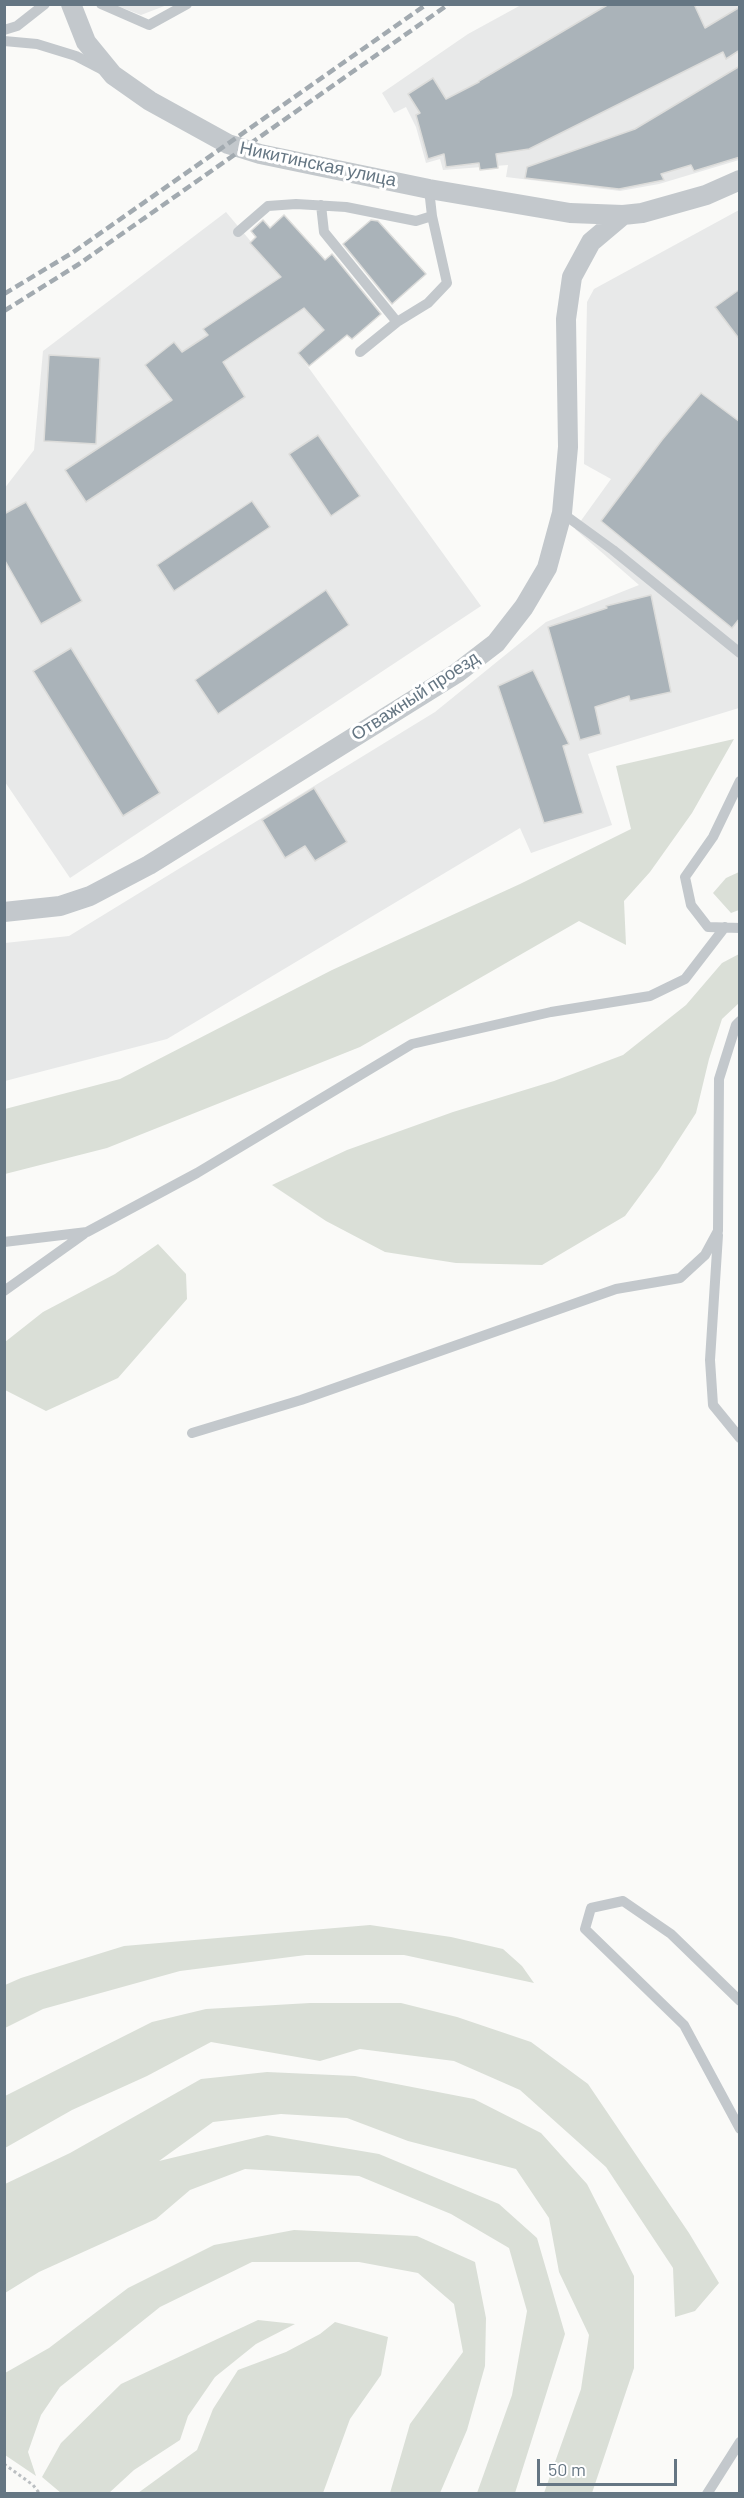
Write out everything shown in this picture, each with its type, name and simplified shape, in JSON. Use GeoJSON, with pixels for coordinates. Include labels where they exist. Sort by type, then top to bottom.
{"type":"FeatureCollection","features":[{"type":"Feature","properties":{"kind":"street","name":"Никитинская улица"},"geometry":{"type":"LineString","coordinates":[[71,4],[86,42],[113,75],[150,101],[228,144],[260,154],[429,189],[570,213],[623,215]]}},
{"type":"Feature","properties":{"kind":"street"},"geometry":{"type":"LineString","coordinates":[[623,215],[642,213],[706,195],[740,180]]}},
{"type":"Feature","properties":{"kind":"street","name":"Отважный проезд"},"geometry":{"type":"LineString","coordinates":[[4,912],[60,906],[90,896],[149,865],[457,673],[496,643],[524,607],[547,568],[562,513],[568,447],[566,319],[572,277],[591,242],[623,215]]}},
{"type":"Feature","properties":{"kind":"lane"},"geometry":{"type":"LineString","coordinates":[[4,30],[17,26],[45,4]]}},
{"type":"Feature","properties":{"kind":"lane"},"geometry":{"type":"LineString","coordinates":[[101,4],[149,25],[187,4]]}},
{"type":"Feature","properties":{"kind":"lane"},"geometry":{"type":"LineString","coordinates":[[4,41],[37,44],[76,56],[113,75]]}},
{"type":"Feature","properties":{"kind":"lane"},"geometry":{"type":"LineString","coordinates":[[360,352],[397,322],[428,303],[447,283],[432,216],[429,189]]}},
{"type":"Feature","properties":{"kind":"lane"},"geometry":{"type":"LineString","coordinates":[[321,205],[324,232],[397,322]]}},
{"type":"Feature","properties":{"kind":"lane"},"geometry":{"type":"LineString","coordinates":[[238,232],[268,206],[346,207],[416,221],[432,216]]}},
{"type":"Feature","properties":{"kind":"lane"},"geometry":{"type":"LineString","coordinates":[[562,513],[613,550],[740,653]]}},
{"type":"Feature","properties":{"kind":"lane"},"geometry":{"type":"LineString","coordinates":[[740,781],[713,837],[685,877],[691,905],[708,927],[740,928]]}},
{"type":"Feature","properties":{"kind":"lane"},"geometry":{"type":"LineString","coordinates":[[4,1291],[87,1232],[197,1173],[412,1044],[551,1012],[650,996],[685,979],[725,927]]}},
{"type":"Feature","properties":{"kind":"lane"},"geometry":{"type":"LineString","coordinates":[[740,1021],[736,1024],[719,1079],[718,1231],[710,1360],[713,1405],[740,1438]]}},
{"type":"Feature","properties":{"kind":"lane"},"geometry":{"type":"LineString","coordinates":[[192,1433],[301,1400],[615,1289],[680,1278],[705,1256],[718,1231]]}},
{"type":"Feature","properties":{"kind":"lane"},"geometry":{"type":"LineString","coordinates":[[4,1242],[87,1232]]}},
{"type":"Feature","properties":{"kind":"lane"},"geometry":{"type":"LineString","coordinates":[[740,2001],[671,1934],[623,1901],[591,1908],[585,1929],[684,2025],[740,2129]]}},
{"type":"Feature","properties":{"kind":"lane"},"geometry":{"type":"LineString","coordinates":[[707,2493],[740,2442]]}},
{"type":"Feature","properties":{"kind":"path"},"geometry":{"type":"LineString","coordinates":[[4,2464],[33,2485],[40,2493]]}},
{"type":"Feature","properties":{"kind":"shaded area"},"geometry":{"type":"Polygon","coordinates":[[[115,5],[167,5],[141,15],[115,5]]]}},
{"type":"Feature","properties":{"kind":"shaded area"},"geometry":{"type":"Polygon","coordinates":[[[521,5],[739,5],[739,160],[659,184],[620,191],[506,177],[508,165],[443,170],[440,159],[426,163],[416,127],[406,107],[394,113],[382,93],[468,34],[521,5]]]}},
{"type":"Feature","properties":{"kind":"shaded area"},"geometry":{"type":"Polygon","coordinates":[[[739,210],[739,708],[588,754],[612,825],[531,853],[520,828],[167,1039],[5,1081],[5,943],[69,936],[435,712],[546,622],[639,585],[575,529],[611,479],[584,464],[587,302],[594,289],[739,210]]]}},
{"type":"Feature","properties":{"kind":"shaded area"},"geometry":{"type":"Polygon","coordinates":[[[226,212],[269,263],[278,255],[314,319],[324,330],[298,353],[481,606],[70,878],[5,782],[4,489],[34,450],[43,351],[226,212]]]}},
{"type":"Feature","properties":{"kind":"shaded area"},"geometry":{"type":"Polygon","coordinates":[[[734,739],[692,813],[650,872],[624,901],[626,945],[579,921],[360,1047],[107,1148],[5,1174],[5,1109],[120,1079],[332,970],[520,884],[631,829],[616,766],[734,739]]]}},
{"type":"Feature","properties":{"kind":"shaded area"},"geometry":{"type":"Polygon","coordinates":[[[739,872],[739,910],[731,913],[713,893],[726,878],[739,872]]]}},
{"type":"Feature","properties":{"kind":"shaded area"},"geometry":{"type":"Polygon","coordinates":[[[739,954],[739,1003],[722,1019],[709,1059],[696,1113],[659,1170],[625,1216],[542,1265],[456,1263],[385,1252],[326,1221],[272,1185],[347,1150],[453,1112],[554,1081],[623,1055],[686,1005],[722,963],[739,954]]]}},
{"type":"Feature","properties":{"kind":"shaded area"},"geometry":{"type":"Polygon","coordinates":[[[158,1244],[186,1274],[187,1299],[118,1378],[46,1411],[5,1390],[5,1342],[43,1312],[115,1274],[158,1244]]]}},
{"type":"Feature","properties":{"kind":"shaded area"},"geometry":{"type":"Polygon","coordinates":[[[370,1925],[451,1937],[503,1949],[522,1966],[534,1983],[404,1955],[306,1955],[180,1971],[43,2009],[5,2028],[5,1985],[124,1946],[370,1925]]]}},
{"type":"Feature","properties":{"kind":"shaded area"},"geometry":{"type":"Polygon","coordinates":[[[310,2003],[401,2003],[457,2017],[531,2042],[588,2084],[689,2233],[719,2283],[695,2311],[675,2317],[673,2268],[606,2167],[520,2090],[454,2061],[360,2049],[320,2061],[211,2042],[147,2076],[72,2110],[5,2148],[5,2096],[152,2022],[206,2009],[310,2003]]]}},
{"type":"Feature","properties":{"kind":"shaded area"},"geometry":{"type":"Polygon","coordinates":[[[267,2072],[355,2076],[474,2099],[541,2133],[587,2184],[634,2276],[634,2368],[592,2493],[544,2493],[581,2389],[589,2335],[559,2272],[549,2218],[516,2169],[408,2141],[347,2118],[281,2114],[213,2122],[159,2161],[267,2135],[379,2154],[499,2204],[537,2238],[565,2334],[515,2493],[477,2493],[512,2395],[527,2311],[509,2248],[451,2214],[359,2176],[245,2169],[190,2190],[156,2219],[39,2272],[5,2293],[5,2184],[70,2153],[201,2079],[267,2072]]]}},
{"type":"Feature","properties":{"kind":"shaded area"},"geometry":{"type":"Polygon","coordinates":[[[294,2230],[417,2236],[475,2262],[486,2318],[485,2366],[467,2430],[440,2493],[390,2493],[410,2424],[463,2352],[454,2304],[418,2273],[359,2262],[252,2262],[160,2307],[60,2387],[41,2415],[28,2452],[36,2476],[5,2455],[5,2373],[49,2348],[128,2288],[214,2245],[294,2230]]]}},
{"type":"Feature","properties":{"kind":"shaded area"},"geometry":{"type":"Polygon","coordinates":[[[258,2320],[295,2324],[256,2344],[215,2377],[188,2416],[180,2440],[134,2470],[109,2493],[61,2493],[42,2477],[61,2443],[121,2384],[258,2320]]]}},
{"type":"Feature","properties":{"kind":"shaded area"},"geometry":{"type":"Polygon","coordinates":[[[335,2322],[388,2337],[381,2375],[350,2419],[323,2493],[138,2493],[197,2450],[213,2409],[238,2370],[286,2352],[320,2334],[335,2322]]]}},
{"type":"Feature","properties":{"kind":"building"},"geometry":{"type":"Polygon","coordinates":[[[609,4],[694,4],[705,28],[740,7],[740,50],[726,59],[723,52],[529,149],[496,154],[498,168],[480,170],[479,163],[446,167],[444,154],[428,159],[416,115],[420,113],[408,94],[433,78],[446,99],[479,82],[609,4]]]}},
{"type":"Feature","properties":{"kind":"building"},"geometry":{"type":"Polygon","coordinates":[[[740,66],[740,157],[694,171],[691,165],[661,174],[664,180],[619,189],[525,178],[527,167],[635,129],[740,66]]]}},
{"type":"Feature","properties":{"kind":"building"},"geometry":{"type":"Polygon","coordinates":[[[284,215],[325,260],[332,254],[381,314],[352,339],[347,335],[309,366],[298,353],[324,330],[304,308],[223,362],[245,397],[86,502],[65,470],[172,400],[145,365],[174,342],[182,352],[208,335],[203,329],[281,277],[250,243],[256,237],[251,231],[263,220],[270,228],[284,215]]]}},
{"type":"Feature","properties":{"kind":"building"},"geometry":{"type":"Polygon","coordinates":[[[371,220],[378,221],[426,274],[392,304],[343,244],[371,220]]]}},
{"type":"Feature","properties":{"kind":"building"},"geometry":{"type":"Polygon","coordinates":[[[740,289],[740,340],[715,307],[740,289]]]}},
{"type":"Feature","properties":{"kind":"building"},"geometry":{"type":"Polygon","coordinates":[[[49,355],[100,358],[96,444],[44,441],[49,355]]]}},
{"type":"Feature","properties":{"kind":"building"},"geometry":{"type":"Polygon","coordinates":[[[701,393],[740,422],[740,618],[732,628],[601,521],[701,393]]]}},
{"type":"Feature","properties":{"kind":"building"},"geometry":{"type":"Polygon","coordinates":[[[318,435],[360,496],[331,516],[289,454],[318,435]]]}},
{"type":"Feature","properties":{"kind":"building"},"geometry":{"type":"Polygon","coordinates":[[[252,501],[270,527],[174,591],[157,565],[252,501]]]}},
{"type":"Feature","properties":{"kind":"building"},"geometry":{"type":"Polygon","coordinates":[[[26,502],[82,601],[41,624],[4,559],[4,514],[26,502]]]}},
{"type":"Feature","properties":{"kind":"building"},"geometry":{"type":"Polygon","coordinates":[[[326,590],[349,625],[218,714],[195,680],[326,590]]]}},
{"type":"Feature","properties":{"kind":"building"},"geometry":{"type":"Polygon","coordinates":[[[651,595],[671,692],[630,701],[629,696],[595,707],[601,734],[580,740],[548,627],[607,608],[606,606],[651,595]]]}},
{"type":"Feature","properties":{"kind":"building"},"geometry":{"type":"Polygon","coordinates":[[[71,648],[160,793],[123,816],[33,671],[71,648]]]}},
{"type":"Feature","properties":{"kind":"building"},"geometry":{"type":"Polygon","coordinates":[[[533,670],[569,744],[563,746],[583,813],[544,823],[498,686],[533,670]]]}},
{"type":"Feature","properties":{"kind":"building"},"geometry":{"type":"Polygon","coordinates":[[[314,788],[347,842],[315,861],[305,846],[285,858],[262,820],[314,788]]]}},
{"type":"Feature","properties":{"kind":"railway"},"geometry":{"type":"LineString","coordinates":[[4,294],[72,253],[427,4]]}},
{"type":"Feature","properties":{"kind":"railway"},"geometry":{"type":"LineString","coordinates":[[4,311],[79,264],[449,4]]}}]}
